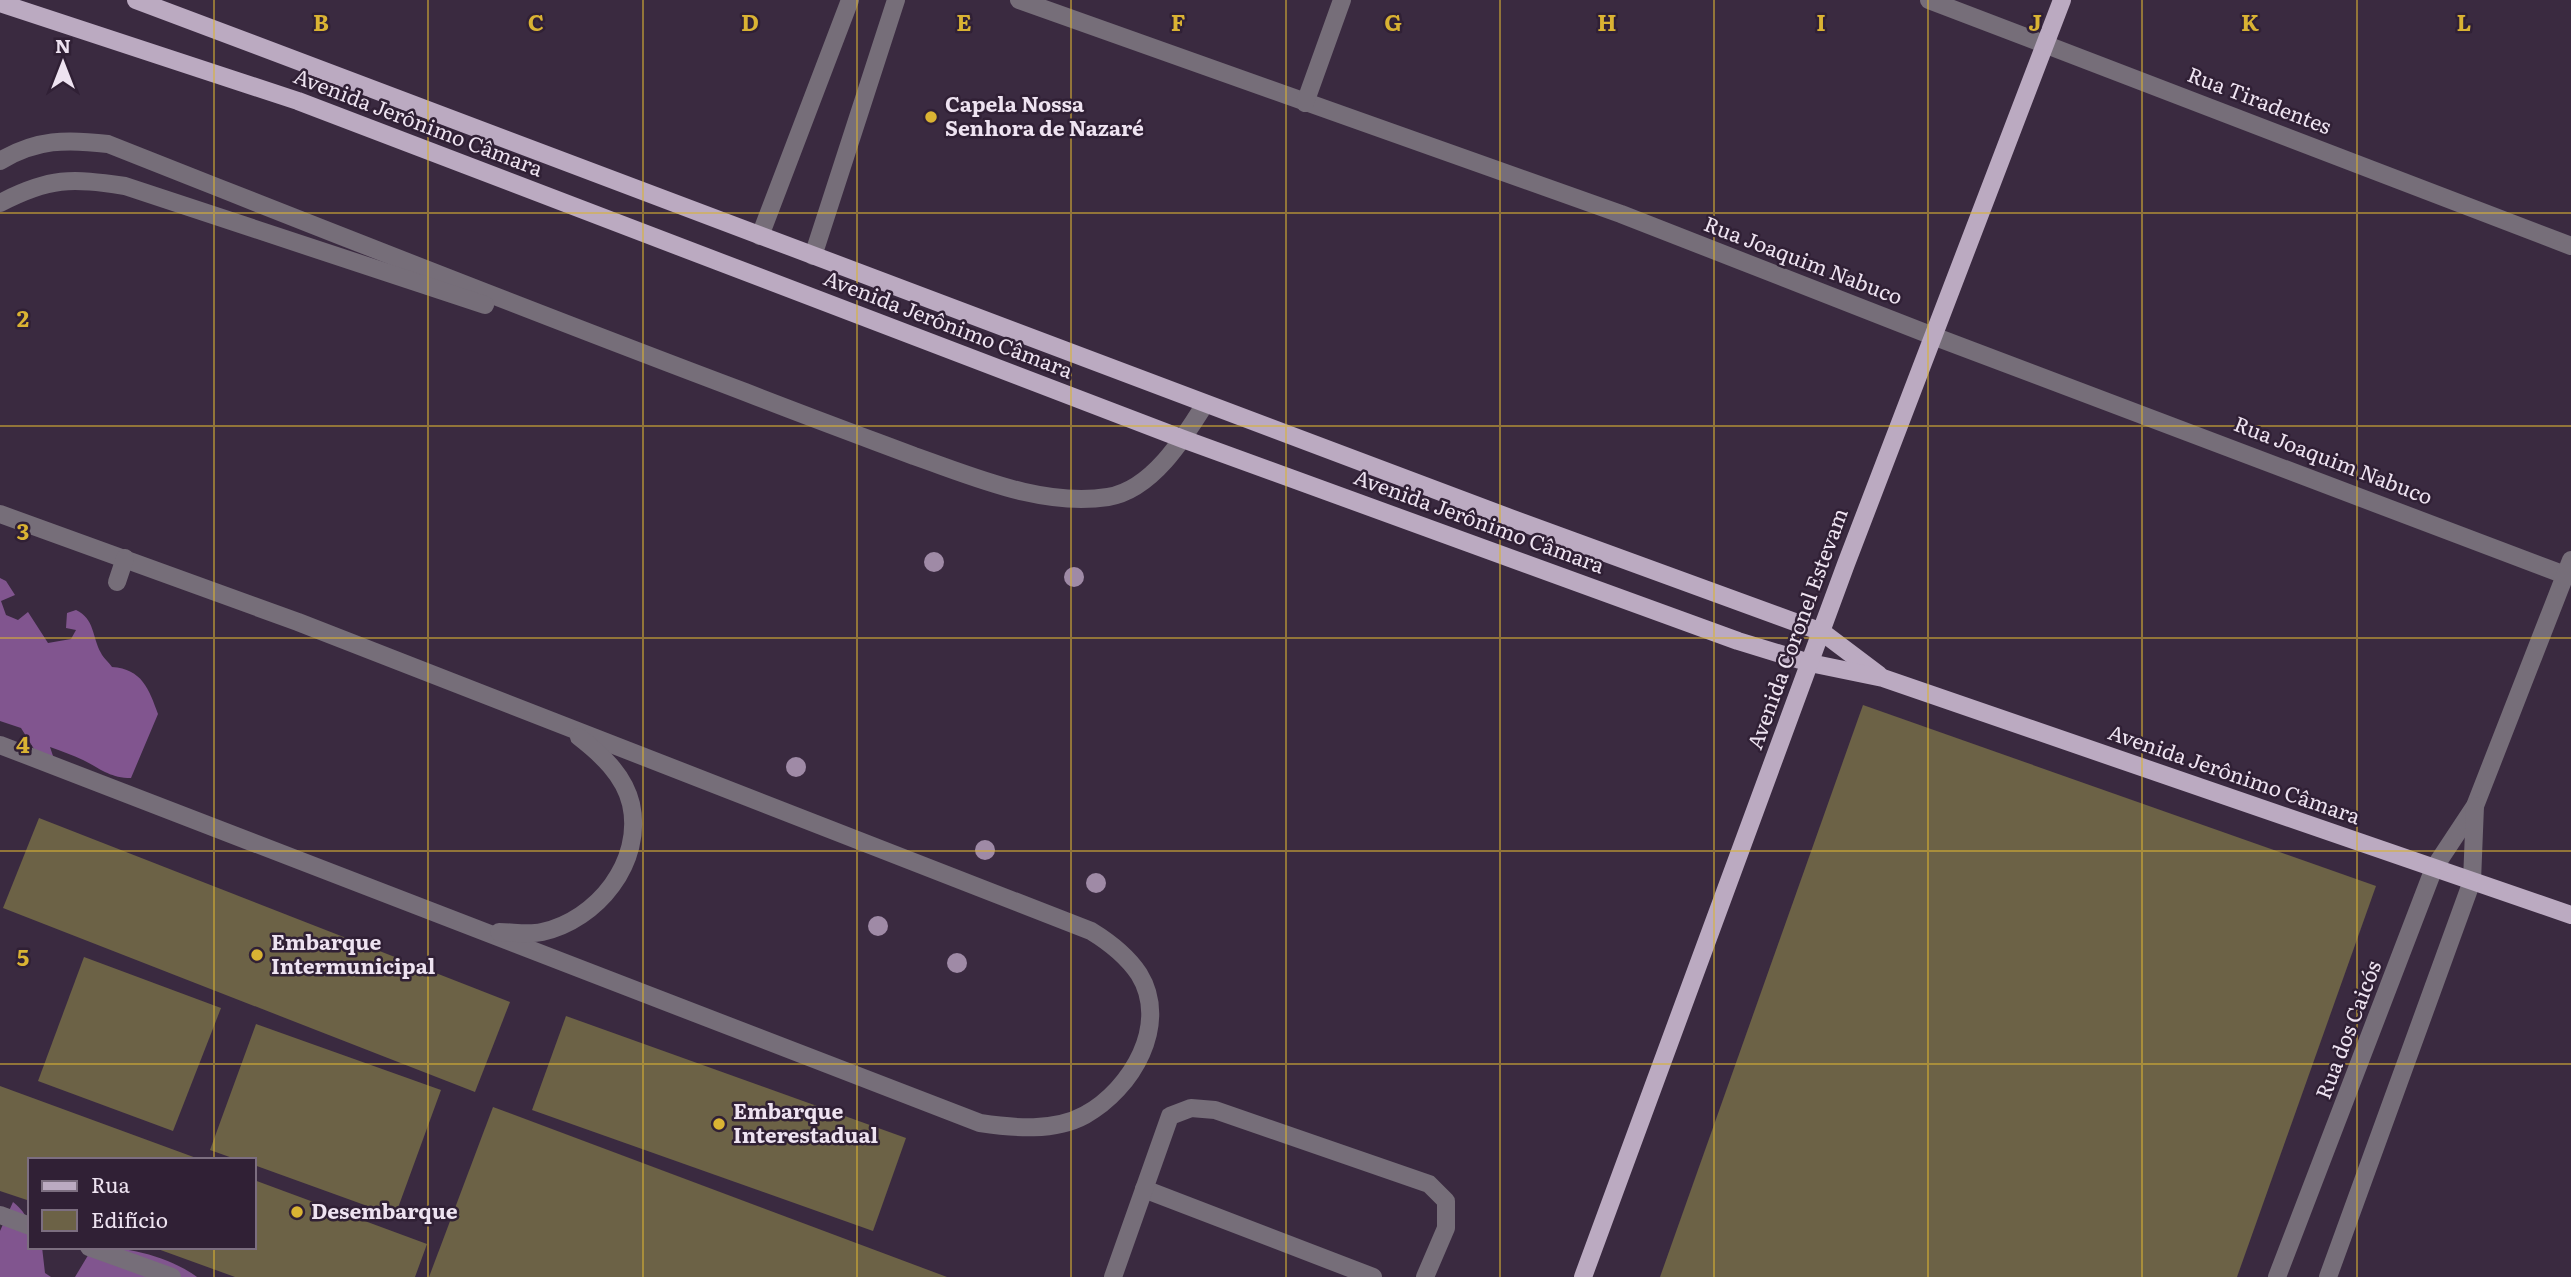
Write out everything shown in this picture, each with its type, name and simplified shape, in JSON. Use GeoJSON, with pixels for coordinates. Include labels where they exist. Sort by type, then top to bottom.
{"type":"FeatureCollection","features":[{"type":"Feature","properties":{"kind":"main road","name":"Avenida Jerônimo Câmara"},"geometry":{"type":"LineString","coordinates":[[136,0],[1205,404],[1822,632],[1883,678]]}},
{"type":"Feature","properties":{"kind":"main road","name":"Avenida Coronel Estevam"},"geometry":{"type":"LineString","coordinates":[[1583,1277],[1810,663],[2062,0]]}},
{"type":"Feature","properties":{"kind":"main road","name":"Avenida Jerônimo Câmara"},"geometry":{"type":"LineString","coordinates":[[0,3],[298,101],[1183,439],[1738,641],[1810,663],[1883,678],[2571,915]]}},
{"type":"Feature","properties":{"kind":"street"},"geometry":{"type":"LineString","coordinates":[[760,236],[850,0]]}},
{"type":"Feature","properties":{"kind":"street"},"geometry":{"type":"LineString","coordinates":[[813,256],[896,0]]}},
{"type":"Feature","properties":{"kind":"street","name":"Rua Joaquim Nabuco"},"geometry":{"type":"LineString","coordinates":[[1020,0],[1621,214],[1933,336],[2568,568]]}},
{"type":"Feature","properties":{"kind":"street"},"geometry":{"type":"LineString","coordinates":[[1305,103],[1342,0]]}},
{"type":"Feature","properties":{"kind":"street","name":"Rua Tiradentes"},"geometry":{"type":"LineString","coordinates":[[1929,0],[2571,246]]}},
{"type":"Feature","properties":{"kind":"street"},"geometry":{"type":"LineString","coordinates":[[0,161],[22,148],[51,141],[108,144],[747,393],[995,485],[1048,496],[1110,497],[1140,483],[1183,439],[1205,404]]}},
{"type":"Feature","properties":{"kind":"street"},"geometry":{"type":"LineString","coordinates":[[0,203],[32,187],[73,179],[125,186],[747,393]]}},
{"type":"Feature","properties":{"kind":"street"},"geometry":{"type":"LineString","coordinates":[[0,513],[564,725],[1091,931],[1113,945],[1139,974],[1150,1002],[1148,1033],[1140,1057],[1128,1078],[1085,1115],[1051,1125],[1018,1129],[980,1123],[0,745]]}},
{"type":"Feature","properties":{"kind":"street"},"geometry":{"type":"LineString","coordinates":[[117,582],[125,558]]}},
{"type":"Feature","properties":{"kind":"street","name":"Rua dos Caicós"},"geometry":{"type":"LineString","coordinates":[[2277,1277],[2434,868],[2475,806],[2568,568]]}},
{"type":"Feature","properties":{"kind":"street"},"geometry":{"type":"LineString","coordinates":[[485,932],[540,933],[573,921],[609,892],[626,855],[631,834],[631,804],[620,780],[602,755],[564,725]]}},
{"type":"Feature","properties":{"kind":"street","name":"Rua dos Caicós"},"geometry":{"type":"LineString","coordinates":[[2328,1277],[2472,881],[2475,806]]}},
{"type":"Feature","properties":{"kind":"street"},"geometry":{"type":"LineString","coordinates":[[1113,1277],[1170,1116],[1191,1108],[1215,1110],[1429,1184],[1446,1201],[1446,1228],[1425,1277]]}},
{"type":"Feature","properties":{"kind":"street"},"geometry":{"type":"LineString","coordinates":[[1144,1189],[1373,1277]]}},
{"type":"Feature","properties":{"kind":"street"},"geometry":{"type":"LineString","coordinates":[[0,1214],[28,1225]]}},
{"type":"Feature","properties":{"kind":"street"},"geometry":{"type":"LineString","coordinates":[[95,1249],[172,1277]]}},
{"type":"Feature","properties":{"kind":"shaded area"},"geometry":{"type":"Polygon","coordinates":[[[0,578],[6,581],[15,595],[1,601],[6,615],[18,620],[28,612],[48,643],[71,639],[76,630],[66,628],[67,613],[76,610],[87,618],[102,655],[112,667],[131,672],[143,682],[158,714],[131,778],[111,775],[79,758],[50,747],[54,759],[49,773],[21,728],[0,721],[0,578]]]}},
{"type":"Feature","properties":{"kind":"shaded area"},"geometry":{"type":"Polygon","coordinates":[[[13,1202],[28,1222],[28,1249],[42,1249],[45,1273],[51,1277],[0,1277],[0,1231],[13,1202]]]}},
{"type":"Feature","properties":{"kind":"shaded area"},"geometry":{"type":"Polygon","coordinates":[[[92,1249],[120,1249],[161,1258],[197,1277],[75,1277],[92,1249]]]}},
{"type":"Feature","properties":{"kind":"building"},"geometry":{"type":"Polygon","coordinates":[[[1863,705],[2376,886],[2237,1277],[1660,1277],[1863,705]]]}},
{"type":"Feature","properties":{"kind":"building","name":"Embarque Intermunicipal"},"geometry":{"type":"Polygon","coordinates":[[[39,818],[510,1002],[475,1092],[3,908],[39,818]]]}},
{"type":"Feature","properties":{"kind":"building"},"geometry":{"type":"Polygon","coordinates":[[[84,957],[221,1008],[173,1131],[38,1081],[84,957]]]}},
{"type":"Feature","properties":{"kind":"building","name":"Embarque Interestadual"},"geometry":{"type":"Polygon","coordinates":[[[566,1016],[906,1138],[873,1231],[532,1110],[566,1016]]]}},
{"type":"Feature","properties":{"kind":"building"},"geometry":{"type":"Polygon","coordinates":[[[256,1024],[441,1090],[395,1216],[256,1166],[256,1158],[232,1158],[210,1150],[256,1024]]]}},
{"type":"Feature","properties":{"kind":"building"},"geometry":{"type":"Polygon","coordinates":[[[0,1086],[196,1158],[28,1158],[28,1200],[0,1191],[0,1086]]]}},
{"type":"Feature","properties":{"kind":"building"},"geometry":{"type":"Polygon","coordinates":[[[493,1107],[947,1277],[429,1277],[493,1107]]]}},
{"type":"Feature","properties":{"kind":"building","name":"Desembarque"},"geometry":{"type":"Polygon","coordinates":[[[256,1181],[427,1244],[415,1277],[235,1277],[158,1249],[256,1249],[256,1181]]]}},
{"type":"Feature","properties":{"kind":"place","name":"Capela Nossa Senhora de Nazaré"},"geometry":{"type":"Point","coordinates":[931,117]}},
{"type":"Feature","properties":{"kind":"place","name":"Embarque Intermunicipal"},"geometry":{"type":"Point","coordinates":[257,955]}},
{"type":"Feature","properties":{"kind":"place","name":"Embarque Interestadual"},"geometry":{"type":"Point","coordinates":[719,1124]}},
{"type":"Feature","properties":{"kind":"place","name":"Desembarque"},"geometry":{"type":"Point","coordinates":[297,1212]}}]}
